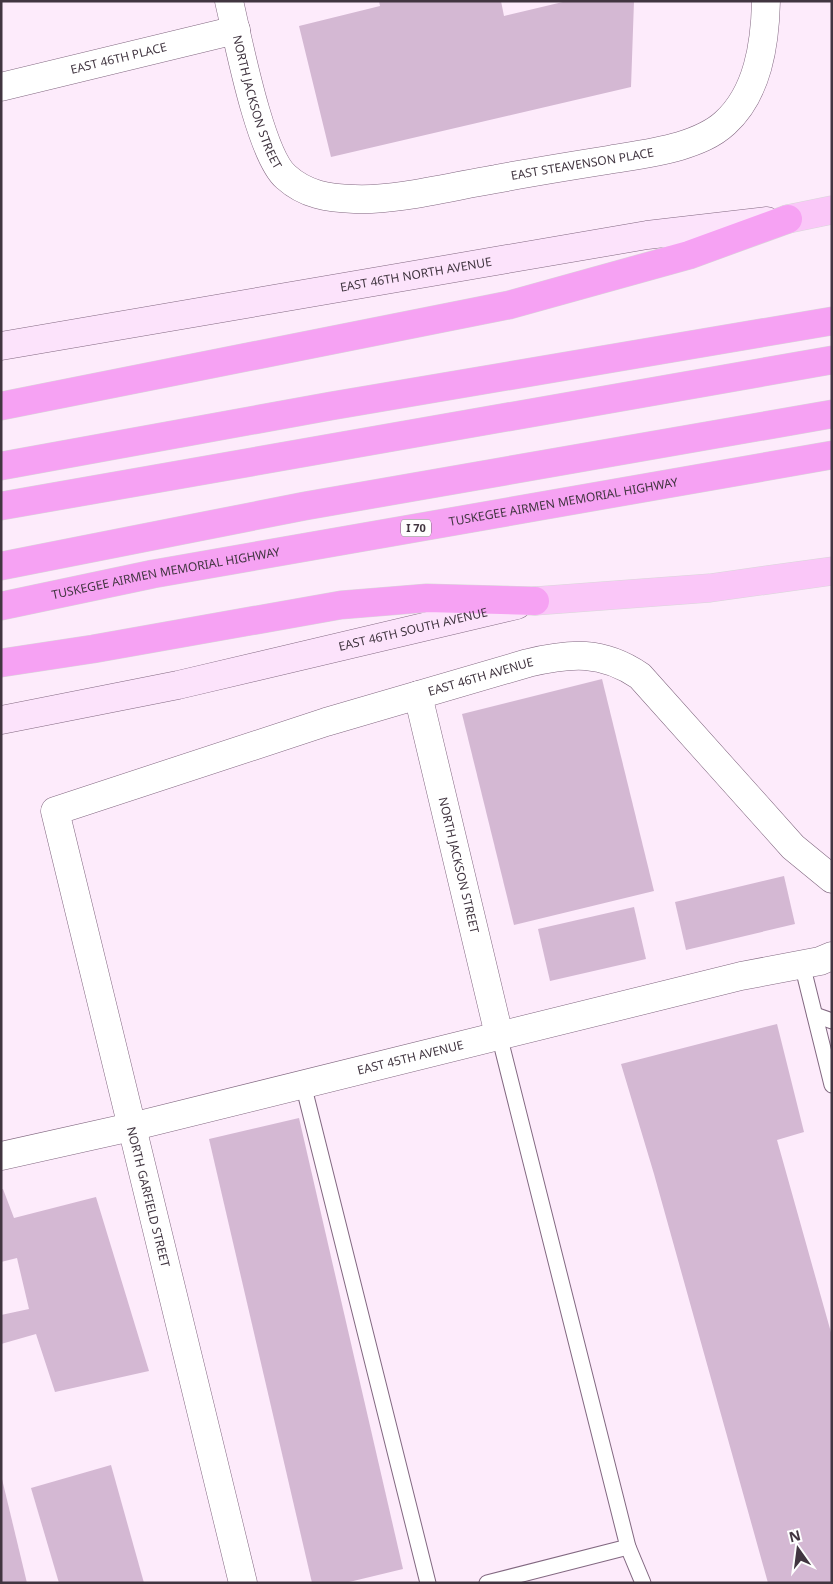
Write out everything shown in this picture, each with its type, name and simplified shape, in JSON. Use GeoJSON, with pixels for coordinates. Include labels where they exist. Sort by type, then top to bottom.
{"type":"FeatureCollection","features":[{"type":"Feature","properties":{"kind":"highway"},"geometry":{"type":"LineString","coordinates":[[1,406],[509,305],[570,290],[689,255],[788,219]]}},
{"type":"Feature","properties":{"kind":"highway"},"geometry":{"type":"LineString","coordinates":[[1,466],[340,405],[832,322]]}},
{"type":"Feature","properties":{"kind":"highway"},"geometry":{"type":"LineString","coordinates":[[1,506],[832,360]]}},
{"type":"Feature","properties":{"kind":"highway"},"geometry":{"type":"LineString","coordinates":[[1,566],[305,506],[832,414]]}},
{"type":"Feature","properties":{"kind":"highway","name":"TUSKEGEE AIRMEN MEMORIAL HIGHWAY"},"geometry":{"type":"LineString","coordinates":[[1,606],[153,574],[832,455]]}},
{"type":"Feature","properties":{"kind":"highway"},"geometry":{"type":"LineString","coordinates":[[1,663],[93,650],[341,605],[427,598],[535,601]]}},
{"type":"Feature","properties":{"kind":"main road","name":"EAST 46TH NORTH AVENUE"},"geometry":{"type":"LineString","coordinates":[[1,346],[647,235],[788,219],[832,210]]}},
{"type":"Feature","properties":{"kind":"main road","name":"EAST 46TH SOUTH AVENUE"},"geometry":{"type":"LineString","coordinates":[[1,720],[178,685],[535,601],[710,588],[830,572]]}},
{"type":"Feature","properties":{"kind":"street","name":"NORTH JACKSON STREET"},"geometry":{"type":"LineString","coordinates":[[229,1],[265,143],[284,176],[304,191]]}},
{"type":"Feature","properties":{"kind":"street","name":"EAST STEAVENSON PLACE"},"geometry":{"type":"LineString","coordinates":[[304,191],[320,196],[357,199],[390,196],[638,155],[698,139],[725,123],[737,109],[754,77],[762,51],[766,1]]}},
{"type":"Feature","properties":{"kind":"street","name":"EAST 46TH PLACE"},"geometry":{"type":"LineString","coordinates":[[1,87],[236,30]]}},
{"type":"Feature","properties":{"kind":"street","name":"EAST 46TH AVENUE"},"geometry":{"type":"LineString","coordinates":[[56,811],[326,722],[418,695],[556,657],[595,656],[625,665],[653,689],[793,847],[832,880]]}},
{"type":"Feature","properties":{"kind":"street","name":"NORTH JACKSON STREET"},"geometry":{"type":"LineString","coordinates":[[418,695],[500,1035]]}},
{"type":"Feature","properties":{"kind":"street","name":"NORTH GARFIELD STREET"},"geometry":{"type":"LineString","coordinates":[[56,811],[131,1127],[243,1583]]}},
{"type":"Feature","properties":{"kind":"street","name":"EAST 45TH AVENUE"},"geometry":{"type":"LineString","coordinates":[[1,1156],[131,1127],[741,976],[818,960]]}},
{"type":"Feature","properties":{"kind":"lane"},"geometry":{"type":"LineString","coordinates":[[818,960],[815,1015],[832,1085]]}},
{"type":"Feature","properties":{"kind":"lane"},"geometry":{"type":"LineString","coordinates":[[815,1015],[832,1021]]}},
{"type":"Feature","properties":{"kind":"lane"},"geometry":{"type":"LineString","coordinates":[[500,1035],[628,1546],[643,1583]]}},
{"type":"Feature","properties":{"kind":"lane"},"geometry":{"type":"LineString","coordinates":[[303,1084],[428,1583]]}},
{"type":"Feature","properties":{"kind":"lane"},"geometry":{"type":"LineString","coordinates":[[487,1583],[628,1546]]}},
{"type":"Feature","properties":{"kind":"building"},"geometry":{"type":"Polygon","coordinates":[[[379,1],[501,1],[504,16],[567,1],[634,1],[631,87],[331,157],[299,26],[380,6],[379,1]]]}},
{"type":"Feature","properties":{"kind":"building"},"geometry":{"type":"Polygon","coordinates":[[[602,679],[654,891],[514,925],[462,714],[602,679]]]}},
{"type":"Feature","properties":{"kind":"building"},"geometry":{"type":"Polygon","coordinates":[[[784,876],[795,924],[686,950],[675,902],[784,876]]]}},
{"type":"Feature","properties":{"kind":"building"},"geometry":{"type":"Polygon","coordinates":[[[634,907],[646,959],[550,981],[538,929],[634,907]]]}},
{"type":"Feature","properties":{"kind":"building"},"geometry":{"type":"Polygon","coordinates":[[[777,1024],[804,1132],[777,1140],[832,1336],[832,1583],[768,1583],[654,1174],[621,1064],[777,1024]]]}},
{"type":"Feature","properties":{"kind":"building"},"geometry":{"type":"Polygon","coordinates":[[[299,1118],[403,1569],[345,1583],[312,1583],[209,1139],[299,1118]]]}},
{"type":"Feature","properties":{"kind":"building"},"geometry":{"type":"Polygon","coordinates":[[[1,1189],[3,1189],[14,1218],[96,1197],[149,1371],[55,1392],[36,1334],[1,1344],[1,1315],[29,1309],[17,1258],[1,1262],[1,1189]]]}},
{"type":"Feature","properties":{"kind":"building"},"geometry":{"type":"Polygon","coordinates":[[[111,1465],[144,1583],[59,1583],[31,1488],[111,1465]]]}},
{"type":"Feature","properties":{"kind":"building"},"geometry":{"type":"Polygon","coordinates":[[[2,1479],[27,1583],[1,1583],[2,1479]]]}}]}
